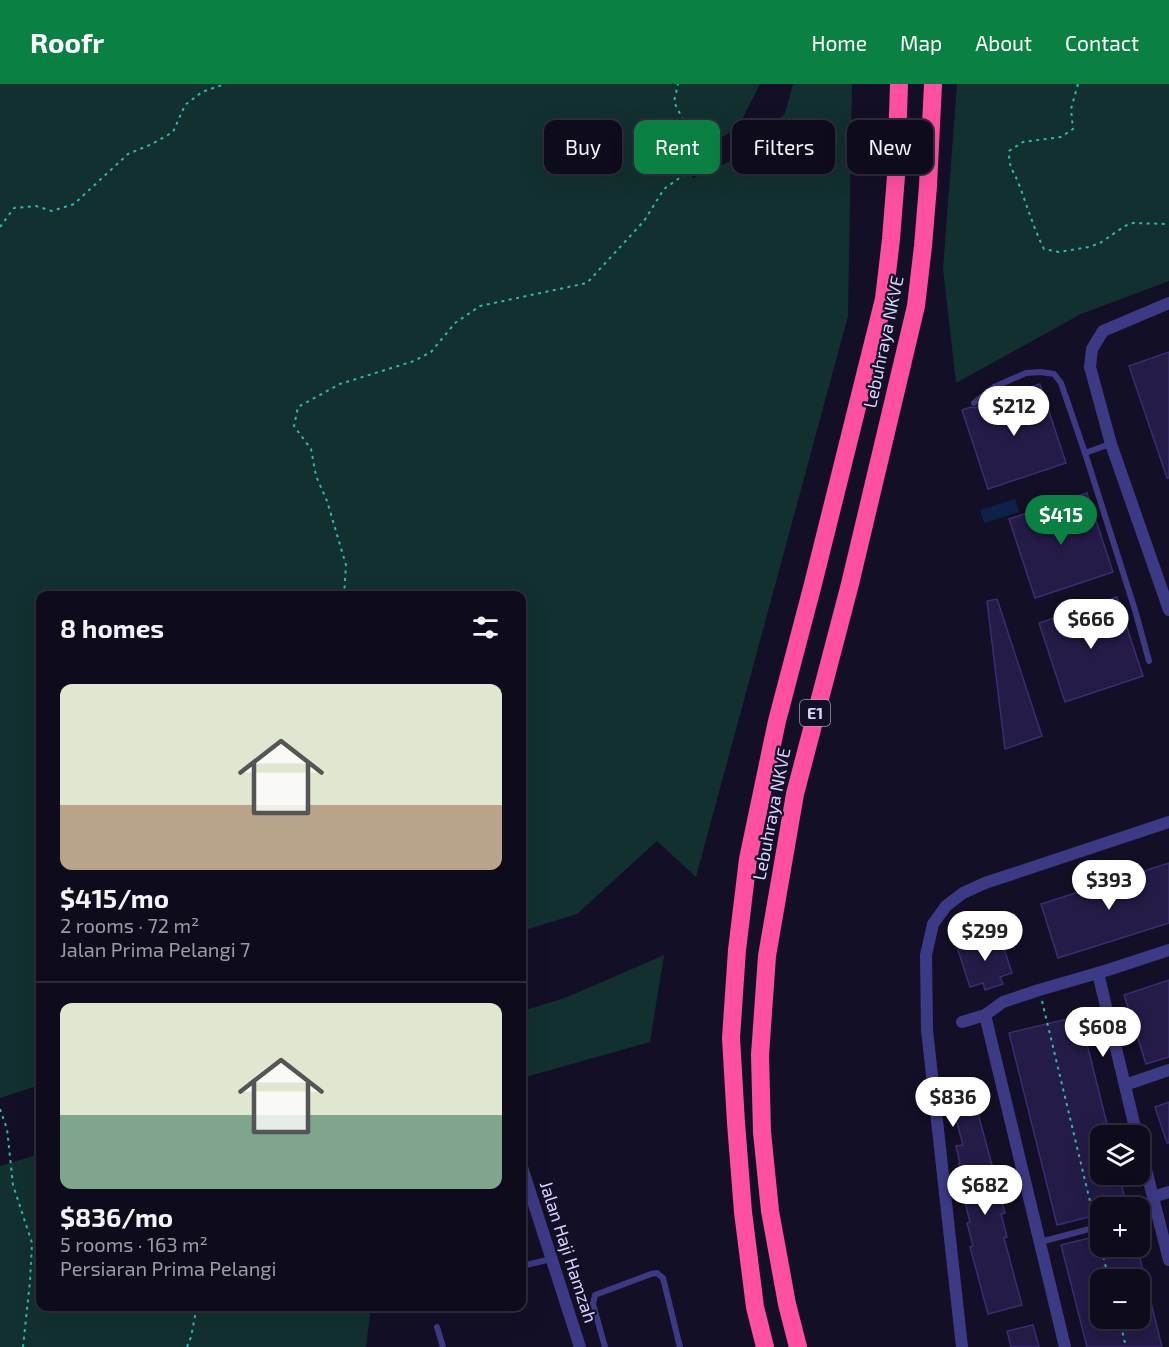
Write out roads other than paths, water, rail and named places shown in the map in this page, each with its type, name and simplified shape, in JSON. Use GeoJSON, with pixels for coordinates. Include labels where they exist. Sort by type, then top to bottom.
{"type":"FeatureCollection","features":[{"type":"Feature","properties":{"kind":"highway","name":"Lebuhraya NKVE"},"geometry":{"type":"LineString","coordinates":[[765,1347],[755,1307],[743,1212],[736,1123],[732,1038],[737,950],[748,859],[777,721],[884,299],[893,218],[899,84]]}},
{"type":"Feature","properties":{"kind":"highway","name":"Lebuhraya NKVE"},"geometry":{"type":"LineString","coordinates":[[798,1347],[787,1304],[770,1212],[762,1132],[760,1055],[767,956],[795,794],[850,584],[916,306],[927,198],[933,84]]}},
{"type":"Feature","properties":{"kind":"street"},"geometry":{"type":"LineString","coordinates":[[1169,303],[1103,331],[1092,349],[1090,367],[1111,444],[1169,610]]}},
{"type":"Feature","properties":{"kind":"street"},"geometry":{"type":"LineString","coordinates":[[962,1347],[927,1030],[926,955],[933,924],[946,906],[963,893],[985,883],[1169,822]]}},
{"type":"Feature","properties":{"kind":"street"},"geometry":{"type":"LineString","coordinates":[[962,1022],[985,1015],[1003,1002],[1169,950]]}},
{"type":"Feature","properties":{"kind":"street"},"geometry":{"type":"LineString","coordinates":[[1098,973],[1134,1125]]}},
{"type":"Feature","properties":{"kind":"street"},"geometry":{"type":"LineString","coordinates":[[985,1015],[1065,1347]]}},
{"type":"Feature","properties":{"kind":"street"},"geometry":{"type":"LineString","coordinates":[[1125,1085],[1169,1070]]}},
{"type":"Feature","properties":{"kind":"street","name":"Jalan Haji Hamzah"},"geometry":{"type":"LineString","coordinates":[[526,1179],[580,1347]]}},
{"type":"Feature","properties":{"kind":"street"},"geometry":{"type":"LineString","coordinates":[[1150,1185],[1169,1260]]}},
{"type":"Feature","properties":{"kind":"street"},"geometry":{"type":"LineString","coordinates":[[1153,1197],[1169,1192]]}},
{"type":"Feature","properties":{"kind":"lane"},"geometry":{"type":"LineString","coordinates":[[974,403],[994,387],[1026,373],[1054,374],[1061,383],[1135,610],[1149,661]]}},
{"type":"Feature","properties":{"kind":"lane"},"geometry":{"type":"LineString","coordinates":[[1085,453],[1111,444]]}},
{"type":"Feature","properties":{"kind":"lane"},"geometry":{"type":"LineString","coordinates":[[1150,1201],[1153,1197]]}},
{"type":"Feature","properties":{"kind":"lane"},"geometry":{"type":"LineString","coordinates":[[1040,1242],[1090,1228]]}},
{"type":"Feature","properties":{"kind":"lane"},"geometry":{"type":"LineString","coordinates":[[526,1265],[552,1259]]}},
{"type":"Feature","properties":{"kind":"lane"},"geometry":{"type":"LineString","coordinates":[[605,1347],[593,1304],[595,1294],[657,1273],[663,1278],[680,1347]]}},
{"type":"Feature","properties":{"kind":"lane"},"geometry":{"type":"LineString","coordinates":[[437,1327],[443,1347]]}},
{"type":"Feature","properties":{"kind":"water"},"geometry":{"type":"Polygon","coordinates":[[[1015,499],[1019,512],[984,523],[980,510],[1015,499]]]}}]}
